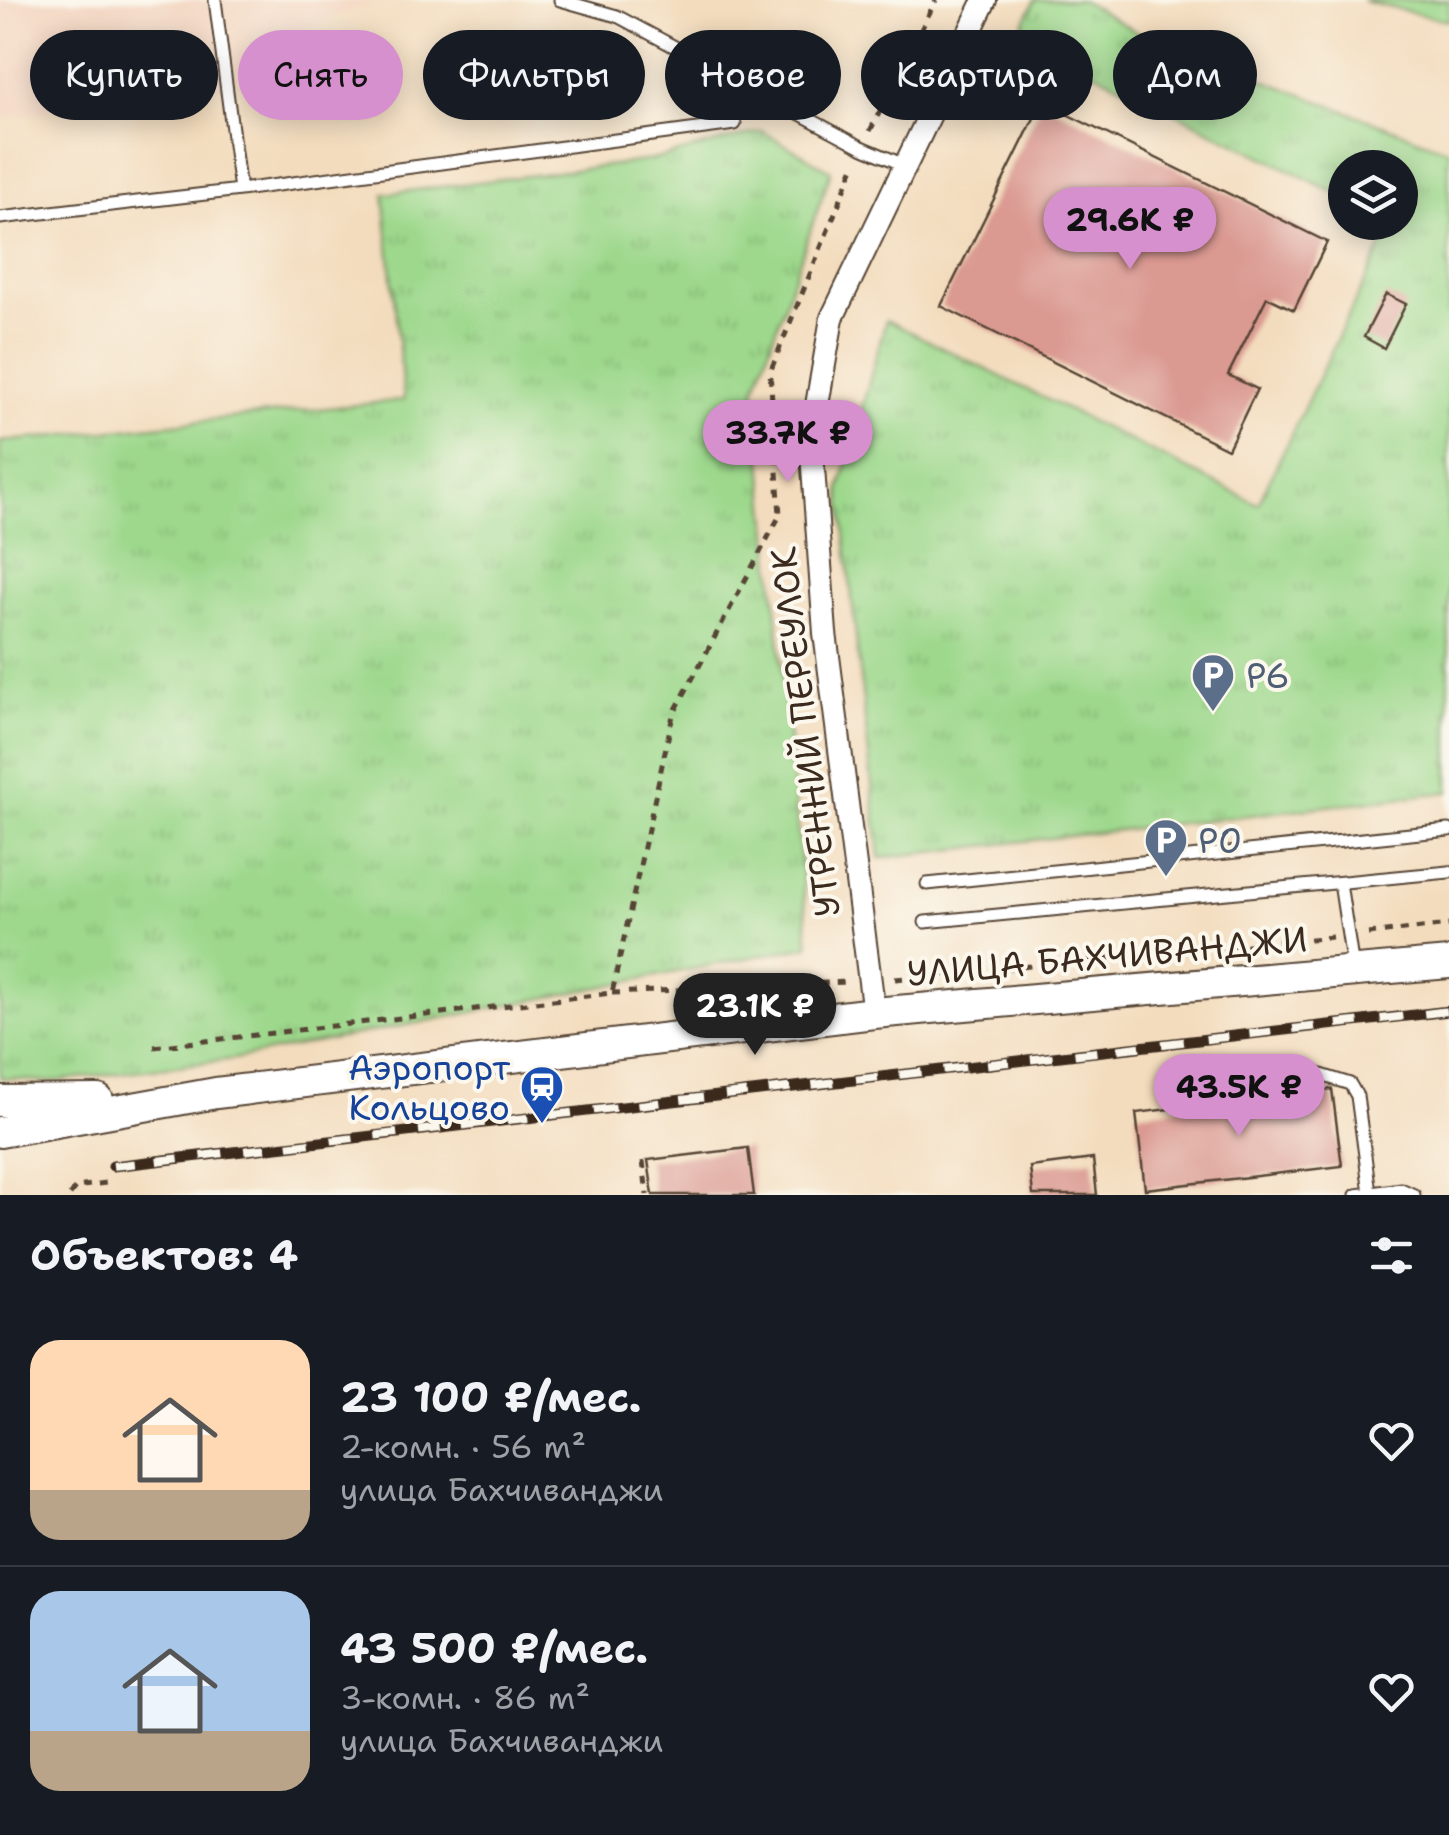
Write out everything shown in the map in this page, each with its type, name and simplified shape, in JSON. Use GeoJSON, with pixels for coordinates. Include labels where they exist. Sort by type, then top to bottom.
{"type":"FeatureCollection","features":[{"type":"Feature","properties":{"kind":"main road","name":"УЛИЦА БАХЧИВАНДЖИ"},"geometry":{"type":"LineString","coordinates":[[0,1132],[216,1093],[874,1013],[1449,963]]}},
{"type":"Feature","properties":{"kind":"main road"},"geometry":{"type":"LineString","coordinates":[[0,1101],[114,1100],[216,1093]]}},
{"type":"Feature","properties":{"kind":"street","name":"УТРЕННИЙ ПЕРЕУЛОК"},"geometry":{"type":"LineString","coordinates":[[874,1013],[824,632],[810,440],[832,318],[986,0]]}},
{"type":"Feature","properties":{"kind":"lane"},"geometry":{"type":"LineString","coordinates":[[215,0],[240,190]]}},
{"type":"Feature","properties":{"kind":"lane"},"geometry":{"type":"LineString","coordinates":[[560,0],[618,16],[862,147],[904,165]]}},
{"type":"Feature","properties":{"kind":"lane"},"geometry":{"type":"LineString","coordinates":[[0,218],[734,124]]}},
{"type":"Feature","properties":{"kind":"lane"},"geometry":{"type":"LineString","coordinates":[[926,884],[1449,830]]}},
{"type":"Feature","properties":{"kind":"lane"},"geometry":{"type":"LineString","coordinates":[[925,922],[1449,872]]}},
{"type":"Feature","properties":{"kind":"lane"},"geometry":{"type":"LineString","coordinates":[[1340,883],[1354,972]]}},
{"type":"Feature","properties":{"kind":"lane"},"geometry":{"type":"LineString","coordinates":[[1181,1086],[1315,1074],[1350,1084],[1356,1096],[1370,1193]]}},
{"type":"Feature","properties":{"kind":"lane"},"geometry":{"type":"LineString","coordinates":[[1356,1195],[1401,1190],[1414,1195]]}},
{"type":"Feature","properties":{"kind":"path"},"geometry":{"type":"LineString","coordinates":[[612,993],[674,715],[780,515],[770,372],[862,147],[936,0]]}},
{"type":"Feature","properties":{"kind":"path"},"geometry":{"type":"LineString","coordinates":[[154,1047],[612,993],[870,981],[1449,925]]}},
{"type":"Feature","properties":{"kind":"path"},"geometry":{"type":"LineString","coordinates":[[643,1160],[647,1195]]}},
{"type":"Feature","properties":{"kind":"path"},"geometry":{"type":"LineString","coordinates":[[70,1195],[76,1187],[113,1182]]}},
{"type":"Feature","properties":{"kind":"shaded area"},"geometry":{"type":"Polygon","coordinates":[[[0,0],[378,0],[301,30],[238,30],[238,86],[218,88],[218,30],[30,30],[30,114],[0,118],[0,0]]]}},
{"type":"Feature","properties":{"kind":"green space"},"geometry":{"type":"Polygon","coordinates":[[[1035,0],[1082,0],[1133,30],[1113,30],[1113,81],[1093,71],[1093,30],[1021,30],[1035,0]]]}},
{"type":"Feature","properties":{"kind":"green space"},"geometry":{"type":"Polygon","coordinates":[[[1364,0],[1449,0],[1449,21],[1367,2],[1364,0]]]}},
{"type":"Feature","properties":{"kind":"green space"},"geometry":{"type":"Polygon","coordinates":[[[1257,78],[1449,150],[1449,792],[880,858],[840,489],[886,320],[1258,504],[1385,240],[1418,240],[1418,150],[1328,150],[1328,189],[1190,120],[1257,120],[1257,78]]]}},
{"type":"Feature","properties":{"kind":"green space"},"geometry":{"type":"Polygon","coordinates":[[[762,131],[831,171],[755,389],[809,946],[234,1059],[47,1082],[0,1078],[0,442],[404,400],[384,194],[652,160],[762,131]]]}},
{"type":"Feature","properties":{"kind":"building"},"geometry":{"type":"Polygon","coordinates":[[[1033,120],[1079,120],[1327,242],[1294,310],[1267,297],[1228,375],[1257,389],[1228,449],[941,306],[1033,120]]]}},
{"type":"Feature","properties":{"kind":"building"},"geometry":{"type":"Polygon","coordinates":[[[1386,294],[1406,304],[1384,348],[1364,337],[1386,294]]]}},
{"type":"Feature","properties":{"kind":"building"},"geometry":{"type":"Polygon","coordinates":[[[1332,1089],[1342,1166],[1145,1189],[1136,1113],[1332,1089]]]}},
{"type":"Feature","properties":{"kind":"building"},"geometry":{"type":"Polygon","coordinates":[[[748,1148],[754,1195],[653,1195],[648,1160],[748,1148]]]}},
{"type":"Feature","properties":{"kind":"building"},"geometry":{"type":"Polygon","coordinates":[[[1093,1159],[1097,1195],[1033,1195],[1030,1167],[1093,1159]]]}},
{"type":"Feature","properties":{"kind":"railway"},"geometry":{"type":"LineString","coordinates":[[113,1166],[1449,1011]]}},
{"type":"Feature","properties":{"kind":"place","name":"P6"},"geometry":{"type":"Point","coordinates":[1213,713]}},
{"type":"Feature","properties":{"kind":"place","name":"P0"},"geometry":{"type":"Point","coordinates":[1166,878]}},
{"type":"Feature","properties":{"kind":"place","name":"Аэропорт Кольцово"},"geometry":{"type":"Point","coordinates":[542,1125]}}]}
